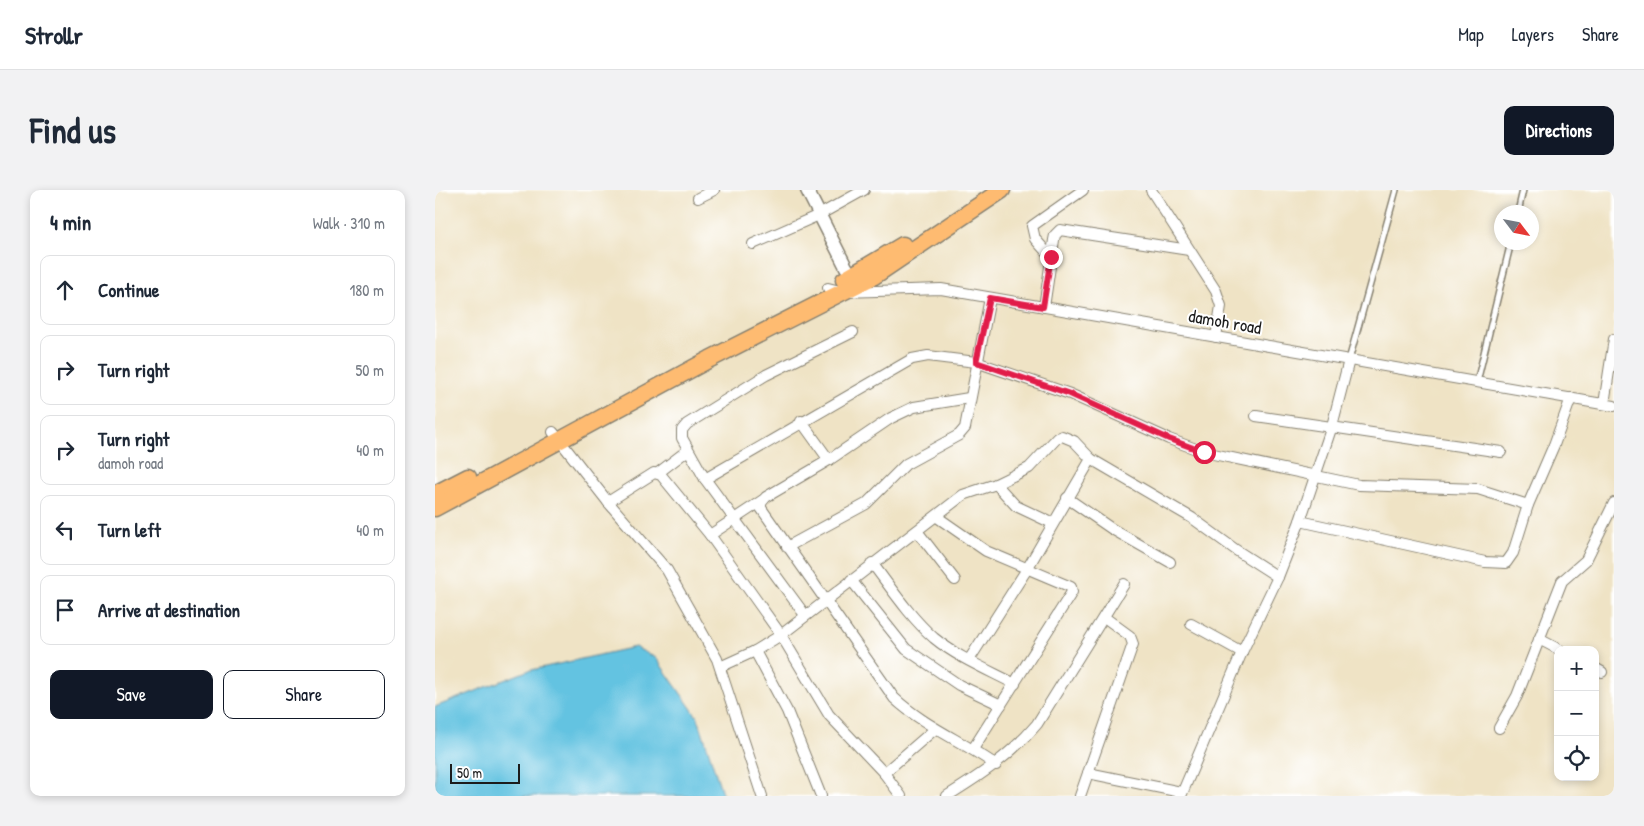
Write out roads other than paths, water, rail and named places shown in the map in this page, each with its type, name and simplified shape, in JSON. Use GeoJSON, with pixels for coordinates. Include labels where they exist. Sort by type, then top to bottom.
{"type":"FeatureCollection","features":[{"type":"Feature","properties":{"kind":"main road"},"geometry":{"type":"LineString","coordinates":[[435,494],[710,359],[845,285],[983,190]]}},
{"type":"Feature","properties":{"kind":"main road"},"geometry":{"type":"LineString","coordinates":[[845,285],[890,267],[1002,190]]}},
{"type":"Feature","properties":{"kind":"main road"},"geometry":{"type":"LineString","coordinates":[[435,508],[556,436]]}},
{"type":"Feature","properties":{"kind":"street"},"geometry":{"type":"LineString","coordinates":[[698,198],[714,190]]}},
{"type":"Feature","properties":{"kind":"street"},"geometry":{"type":"LineString","coordinates":[[807,190],[819,215],[845,285]]}},
{"type":"Feature","properties":{"kind":"street"},"geometry":{"type":"LineString","coordinates":[[753,244],[819,215],[864,190]]}},
{"type":"Feature","properties":{"kind":"street"},"geometry":{"type":"LineString","coordinates":[[1051,257],[1035,239],[1032,226],[1083,190]]}},
{"type":"Feature","properties":{"kind":"street"},"geometry":{"type":"LineString","coordinates":[[1151,190],[1219,298],[1221,312],[1216,336]]}},
{"type":"Feature","properties":{"kind":"street"},"geometry":{"type":"LineString","coordinates":[[1043,307],[1055,235],[1060,230],[1189,250]]}},
{"type":"Feature","properties":{"kind":"street","name":"damoh road"},"geometry":{"type":"LineString","coordinates":[[845,285],[941,289],[1609,405]]}},
{"type":"Feature","properties":{"kind":"street"},"geometry":{"type":"LineString","coordinates":[[787,547],[865,504],[906,464],[959,434],[968,420],[969,398],[990,298]]}},
{"type":"Feature","properties":{"kind":"street"},"geometry":{"type":"LineString","coordinates":[[805,615],[705,479],[682,438],[682,430],[687,424],[766,375],[853,332]]}},
{"type":"Feature","properties":{"kind":"street"},"geometry":{"type":"LineString","coordinates":[[1609,405],[1606,391],[1614,339]]}},
{"type":"Feature","properties":{"kind":"street"},"geometry":{"type":"LineString","coordinates":[[705,479],[801,421],[912,359],[928,356],[976,362],[1070,394],[1169,439],[1204,452],[1359,484],[1479,489],[1528,505]]}},
{"type":"Feature","properties":{"kind":"street"},"geometry":{"type":"LineString","coordinates":[[1088,773],[1181,794],[1242,652],[1279,577],[1332,426],[1349,360]]}},
{"type":"Feature","properties":{"kind":"street"},"geometry":{"type":"LineString","coordinates":[[710,535],[829,460],[891,418],[914,407],[969,398]]}},
{"type":"Feature","properties":{"kind":"street"},"geometry":{"type":"LineString","coordinates":[[1300,521],[1499,564],[1510,559],[1528,505],[1554,445],[1571,398]]}},
{"type":"Feature","properties":{"kind":"street"},"geometry":{"type":"LineString","coordinates":[[1256,416],[1501,452]]}},
{"type":"Feature","properties":{"kind":"street"},"geometry":{"type":"LineString","coordinates":[[801,421],[829,460]]}},
{"type":"Feature","properties":{"kind":"street"},"geometry":{"type":"LineString","coordinates":[[556,436],[608,502],[667,570],[720,667],[762,796]]}},
{"type":"Feature","properties":{"kind":"street"},"geometry":{"type":"LineString","coordinates":[[720,667],[755,652],[781,635],[872,563],[937,517],[942,510],[963,494],[996,484],[1029,468],[1057,438],[1062,436],[1074,441],[1091,459],[1192,518],[1236,550],[1279,577]]}},
{"type":"Feature","properties":{"kind":"street"},"geometry":{"type":"LineString","coordinates":[[608,502],[658,473],[688,450]]}},
{"type":"Feature","properties":{"kind":"street"},"geometry":{"type":"LineString","coordinates":[[969,660],[1027,569],[1052,523],[1091,459]]}},
{"type":"Feature","properties":{"kind":"street"},"geometry":{"type":"LineString","coordinates":[[658,473],[710,535],[781,635],[829,715],[884,773],[901,796]]}},
{"type":"Feature","properties":{"kind":"street"},"geometry":{"type":"LineString","coordinates":[[996,484],[1016,506],[1052,523]]}},
{"type":"Feature","properties":{"kind":"street"},"geometry":{"type":"LineString","coordinates":[[1067,498],[1112,528],[1170,562]]}},
{"type":"Feature","properties":{"kind":"street"},"geometry":{"type":"LineString","coordinates":[[763,500],[761,508],[894,698],[907,710],[935,729],[941,730],[996,765]]}},
{"type":"Feature","properties":{"kind":"street"},"geometry":{"type":"LineString","coordinates":[[1499,728],[1517,696],[1562,581],[1586,560],[1614,503]]}},
{"type":"Feature","properties":{"kind":"street"},"geometry":{"type":"LineString","coordinates":[[937,517],[986,550],[1027,569],[1068,584],[1071,592],[973,749]]}},
{"type":"Feature","properties":{"kind":"street"},"geometry":{"type":"LineString","coordinates":[[917,531],[955,580]]}},
{"type":"Feature","properties":{"kind":"street"},"geometry":{"type":"LineString","coordinates":[[872,563],[917,621],[935,639],[969,660],[1015,684]]}},
{"type":"Feature","properties":{"kind":"street"},"geometry":{"type":"LineString","coordinates":[[851,580],[906,649],[959,684],[1001,705]]}},
{"type":"Feature","properties":{"kind":"street"},"geometry":{"type":"LineString","coordinates":[[947,796],[996,765],[1037,724],[1124,584]]}},
{"type":"Feature","properties":{"kind":"street"},"geometry":{"type":"LineString","coordinates":[[1080,796],[1115,691],[1133,644],[1130,636],[1104,617]]}},
{"type":"Feature","properties":{"kind":"street"},"geometry":{"type":"LineString","coordinates":[[1191,624],[1242,652]]}},
{"type":"Feature","properties":{"kind":"street"},"geometry":{"type":"LineString","coordinates":[[1539,639],[1554,647]]}},
{"type":"Feature","properties":{"kind":"street"},"geometry":{"type":"LineString","coordinates":[[755,652],[787,711],[821,796]]}},
{"type":"Feature","properties":{"kind":"street"},"geometry":{"type":"LineString","coordinates":[[884,773],[935,729]]}},
{"type":"Feature","properties":{"kind":"lane"},"geometry":{"type":"LineString","coordinates":[[1349,360],[1396,190]]}},
{"type":"Feature","properties":{"kind":"lane"},"geometry":{"type":"LineString","coordinates":[[1520,205],[1523,190]]}},
{"type":"Feature","properties":{"kind":"lane"},"geometry":{"type":"LineString","coordinates":[[1477,382],[1509,250]]}},
{"type":"Feature","properties":{"kind":"water"},"geometry":{"type":"Polygon","coordinates":[[[635,647],[656,658],[698,718],[723,796],[435,796],[435,707],[527,671],[635,647]]]}}]}
